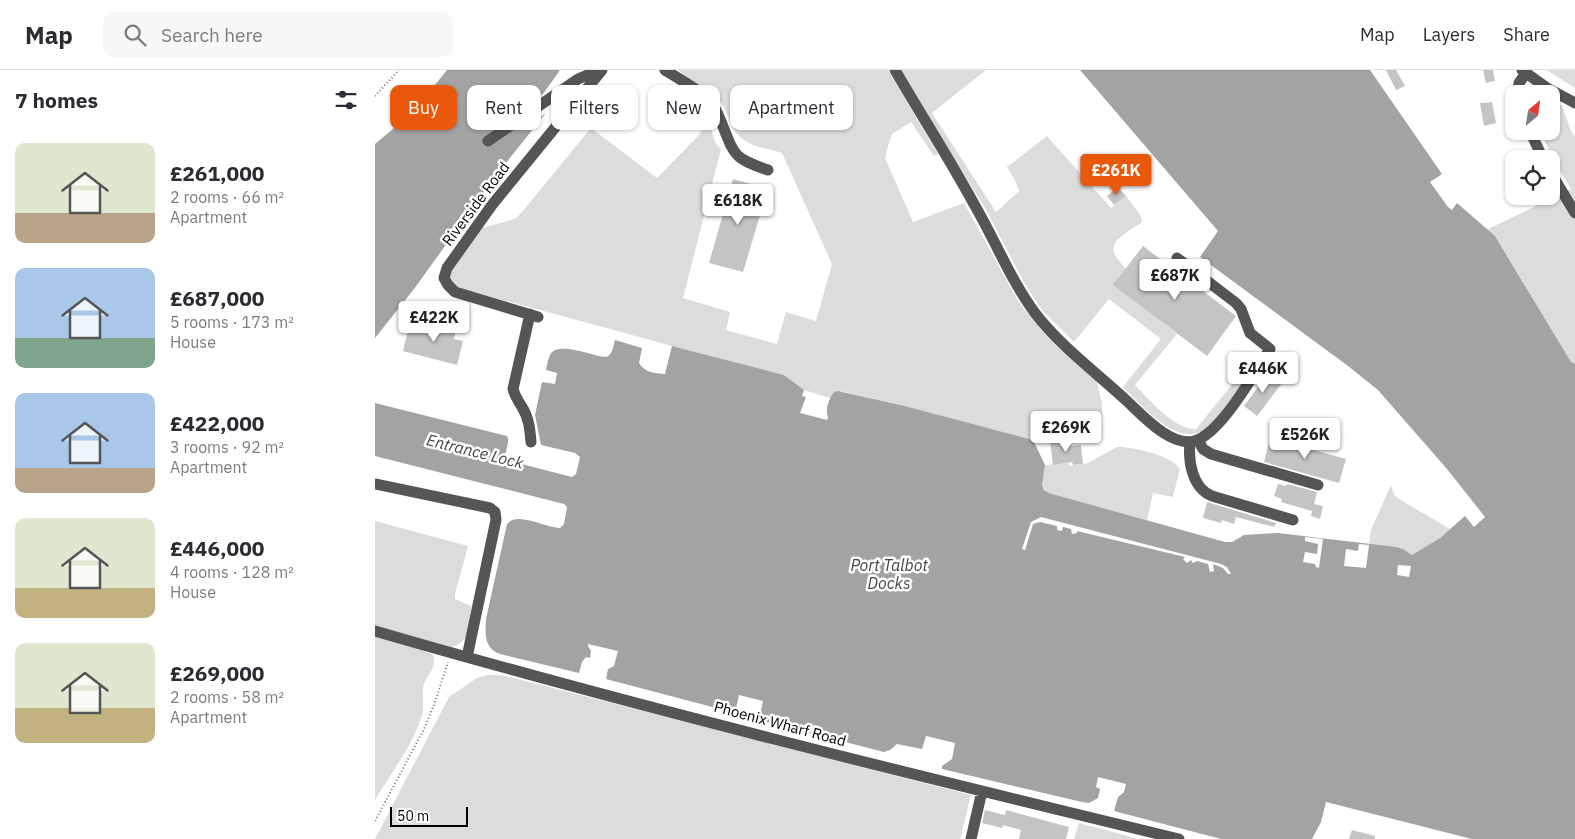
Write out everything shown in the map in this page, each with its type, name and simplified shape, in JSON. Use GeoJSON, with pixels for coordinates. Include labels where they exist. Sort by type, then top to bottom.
{"type":"FeatureCollection","features":[{"type":"Feature","properties":{"kind":"street"},"geometry":{"type":"LineString","coordinates":[[665,70],[711,102],[731,149],[738,157],[747,163],[768,170]]}},
{"type":"Feature","properties":{"kind":"street"},"geometry":{"type":"LineString","coordinates":[[895,70],[974,204],[1035,313],[1068,348],[1151,423],[1181,441],[1194,441],[1209,434],[1221,421],[1272,346],[1251,333],[1241,309],[1236,303],[1177,258]]}},
{"type":"Feature","properties":{"kind":"street"},"geometry":{"type":"LineString","coordinates":[[1519,85],[1524,72],[1547,88],[1575,103]]}},
{"type":"Feature","properties":{"kind":"street"},"geometry":{"type":"LineString","coordinates":[[488,141],[579,79],[590,74],[600,73]]}},
{"type":"Feature","properties":{"kind":"street","name":"Riverside Road"},"geometry":{"type":"LineString","coordinates":[[531,442],[528,420],[515,398],[513,389],[534,316],[455,292],[448,286],[444,278],[447,268],[492,205],[600,73]]}},
{"type":"Feature","properties":{"kind":"street"},"geometry":{"type":"LineString","coordinates":[[1560,188],[1575,214]]}},
{"type":"Feature","properties":{"kind":"street"},"geometry":{"type":"LineString","coordinates":[[1194,441],[1214,455],[1317,484]]}},
{"type":"Feature","properties":{"kind":"street"},"geometry":{"type":"LineString","coordinates":[[1194,441],[1189,454],[1197,484],[1203,491],[1212,496],[1293,520]]}},
{"type":"Feature","properties":{"kind":"street"},"geometry":{"type":"LineString","coordinates":[[375,484],[490,508],[495,512],[496,520],[467,657]]}},
{"type":"Feature","properties":{"kind":"street","name":"Phoenix Wharf Road"},"geometry":{"type":"LineString","coordinates":[[375,631],[573,686],[981,791],[1179,839]]}},
{"type":"Feature","properties":{"kind":"street"},"geometry":{"type":"LineString","coordinates":[[971,839],[981,791]]}},
{"type":"Feature","properties":{"kind":"path"},"geometry":{"type":"LineString","coordinates":[[375,96],[399,70]]}},
{"type":"Feature","properties":{"kind":"path"},"geometry":{"type":"LineString","coordinates":[[375,821],[424,730],[448,662]]}},
{"type":"Feature","properties":{"kind":"shaded area"},"geometry":{"type":"Polygon","coordinates":[[[678,70],[888,70],[938,154],[934,156],[911,122],[892,134],[890,139],[885,158],[913,222],[964,203],[1018,301],[1042,331],[1060,349],[1090,373],[1097,382],[1102,403],[1102,414],[1098,425],[1091,432],[1033,440],[841,391],[834,392],[830,398],[804,390],[784,375],[459,288],[449,279],[449,271],[482,228],[516,218],[589,130],[594,130],[657,178],[702,130],[712,130],[714,139],[721,149],[683,298],[730,312],[726,330],[777,344],[786,312],[816,321],[832,264],[782,153],[748,143],[734,130],[853,130],[853,85],[730,85],[730,121],[720,102],[720,85],[698,85],[678,70]]]}},
{"type":"Feature","properties":{"kind":"shaded area"},"geometry":{"type":"Polygon","coordinates":[[[899,70],[986,70],[932,113],[996,212],[1019,191],[1007,167],[1047,136],[1111,208],[1126,196],[1141,216],[1142,222],[1115,243],[1114,253],[1126,269],[1114,285],[1177,334],[1135,385],[1163,413],[1179,425],[1196,429],[1256,355],[1242,385],[1209,426],[1193,434],[1171,429],[1149,413],[1123,387],[1161,339],[1109,299],[1074,342],[1042,310],[1025,284],[985,208],[899,70]]]}},
{"type":"Feature","properties":{"kind":"shaded area"},"geometry":{"type":"Polygon","coordinates":[[[1547,70],[1575,70],[1575,88],[1547,70]]]}},
{"type":"Feature","properties":{"kind":"shaded area"},"geometry":{"type":"Polygon","coordinates":[[[1560,105],[1575,137],[1575,364],[1571,362],[1499,242],[1488,229],[1538,205],[1560,205],[1560,194],[1571,189],[1560,171],[1560,150],[1549,150],[1544,140],[1560,140],[1560,105]]]}},
{"type":"Feature","properties":{"kind":"shaded area"},"geometry":{"type":"Polygon","coordinates":[[[1117,447],[1133,448],[1161,456],[1180,469],[1173,497],[1153,493],[1147,520],[1049,493],[1043,487],[1042,481],[1045,465],[1069,463],[1069,466],[1088,463],[1117,447]]]}},
{"type":"Feature","properties":{"kind":"shaded area"},"geometry":{"type":"Polygon","coordinates":[[[1391,485],[1394,495],[1399,499],[1450,529],[1440,538],[1412,555],[1400,548],[1369,545],[1371,530],[1391,485]]]}},
{"type":"Feature","properties":{"kind":"shaded area"},"geometry":{"type":"Polygon","coordinates":[[[375,521],[468,546],[455,594],[455,599],[471,606],[468,631],[463,641],[452,647],[375,626],[375,521]]]}},
{"type":"Feature","properties":{"kind":"shaded area"},"geometry":{"type":"Polygon","coordinates":[[[375,636],[420,649],[433,655],[434,663],[424,684],[423,711],[418,726],[408,748],[375,800],[375,636]]]}},
{"type":"Feature","properties":{"kind":"shaded area"},"geometry":{"type":"Polygon","coordinates":[[[488,675],[500,675],[518,679],[971,795],[960,839],[375,839],[449,697],[477,678],[488,675]]]}},
{"type":"Feature","properties":{"kind":"shaded area"},"geometry":{"type":"Polygon","coordinates":[[[1079,823],[1139,839],[1074,839],[1079,823]]]}},
{"type":"Feature","properties":{"kind":"water"},"geometry":{"type":"Polygon","coordinates":[[[447,70],[560,70],[541,96],[541,85],[467,85],[467,130],[532,130],[497,174],[414,289],[375,338],[375,144],[392,130],[457,130],[457,85],[435,85],[447,70]]]}},
{"type":"Feature","properties":{"kind":"water","name":"Port Talbot Docks"},"geometry":{"type":"Polygon","coordinates":[[[1080,70],[1370,70],[1442,174],[1430,182],[1448,207],[1452,210],[1457,203],[1495,236],[1571,362],[1575,364],[1575,839],[1472,839],[1326,802],[1321,822],[1312,839],[1221,839],[1114,811],[1118,797],[1124,792],[1126,784],[1098,777],[1096,787],[1100,789],[1098,798],[1089,803],[1082,802],[942,769],[942,766],[952,759],[955,743],[926,736],[922,749],[897,744],[884,752],[759,720],[763,701],[739,695],[735,713],[606,679],[608,669],[614,666],[618,651],[588,644],[591,651],[590,658],[586,657],[582,662],[579,673],[500,654],[488,644],[486,619],[507,524],[512,520],[518,519],[560,528],[564,524],[567,507],[564,504],[375,456],[375,403],[507,436],[506,460],[572,477],[576,474],[580,457],[575,453],[541,445],[535,415],[542,382],[555,384],[557,373],[546,370],[549,358],[554,351],[560,349],[576,350],[606,357],[611,352],[615,340],[642,348],[639,363],[647,371],[654,373],[665,374],[672,346],[784,375],[804,390],[802,396],[806,397],[800,413],[827,420],[829,400],[834,392],[838,391],[905,406],[1033,440],[1045,465],[1042,485],[1044,490],[1049,493],[1225,542],[1232,542],[1244,535],[1278,533],[1396,547],[1412,555],[1440,538],[1465,516],[1474,527],[1485,517],[1447,469],[1378,390],[1200,257],[1218,231],[1080,70]]]}},
{"type":"Feature","properties":{"kind":"pier"},"geometry":{"type":"Polygon","coordinates":[[[1041,517],[1221,564],[1227,567],[1231,574],[1213,564],[1214,571],[1210,572],[1208,564],[1197,561],[1193,563],[1191,560],[1187,563],[1183,559],[1185,557],[1077,531],[1077,533],[1072,534],[1071,529],[1063,527],[1062,531],[1057,530],[1057,526],[1040,522],[1033,524],[1025,550],[1022,549],[1031,522],[1041,517]]]}},
{"type":"Feature","properties":{"kind":"pier"},"geometry":{"type":"Polygon","coordinates":[[[1305,537],[1323,539],[1319,568],[1315,564],[1303,562],[1305,552],[1317,554],[1318,544],[1305,541],[1305,537]]]}},
{"type":"Feature","properties":{"kind":"pier"},"geometry":{"type":"Polygon","coordinates":[[[1359,544],[1369,545],[1366,568],[1344,566],[1346,549],[1358,551],[1359,544]]]}},
{"type":"Feature","properties":{"kind":"pier"},"geometry":{"type":"Polygon","coordinates":[[[1398,565],[1411,566],[1409,577],[1397,575],[1398,565]]]}},
{"type":"Feature","properties":{"kind":"building"},"geometry":{"type":"Polygon","coordinates":[[[1386,70],[1396,70],[1405,86],[1396,90],[1386,70]]]}},
{"type":"Feature","properties":{"kind":"building"},"geometry":{"type":"Polygon","coordinates":[[[1483,70],[1493,70],[1495,81],[1486,83],[1483,70]]]}},
{"type":"Feature","properties":{"kind":"building"},"geometry":{"type":"Polygon","coordinates":[[[1492,102],[1496,123],[1484,126],[1480,103],[1492,102]]]}},
{"type":"Feature","properties":{"kind":"building"},"geometry":{"type":"Polygon","coordinates":[[[733,179],[768,189],[743,272],[709,263],[733,179]]]}},
{"type":"Feature","properties":{"kind":"building"},"geometry":{"type":"Polygon","coordinates":[[[1118,187],[1126,196],[1114,205],[1107,196],[1118,187]]]}},
{"type":"Feature","properties":{"kind":"building"},"geometry":{"type":"Polygon","coordinates":[[[1143,246],[1236,316],[1207,356],[1113,285],[1143,246]]]}},
{"type":"Feature","properties":{"kind":"building"},"geometry":{"type":"Polygon","coordinates":[[[417,321],[456,330],[454,339],[463,341],[457,365],[403,351],[409,327],[415,329],[417,321]]]}},
{"type":"Feature","properties":{"kind":"building"},"geometry":{"type":"Polygon","coordinates":[[[1268,373],[1282,383],[1257,416],[1244,406],[1268,373]]]}},
{"type":"Feature","properties":{"kind":"building"},"geometry":{"type":"Polygon","coordinates":[[[1270,438],[1346,459],[1339,483],[1264,462],[1270,438]]]}},
{"type":"Feature","properties":{"kind":"building"},"geometry":{"type":"Polygon","coordinates":[[[1061,440],[1070,442],[1071,446],[1081,445],[1083,464],[1073,465],[1072,462],[1053,465],[1050,441],[1061,440]]]}},
{"type":"Feature","properties":{"kind":"building"},"geometry":{"type":"Polygon","coordinates":[[[1278,484],[1286,486],[1287,484],[1317,492],[1314,504],[1323,506],[1320,519],[1311,516],[1312,511],[1281,502],[1282,499],[1274,496],[1278,484]]]}},
{"type":"Feature","properties":{"kind":"building"},"geometry":{"type":"Polygon","coordinates":[[[1207,502],[1276,523],[1274,527],[1236,517],[1234,524],[1222,520],[1221,523],[1203,518],[1207,502]]]}},
{"type":"Feature","properties":{"kind":"building"},"geometry":{"type":"Polygon","coordinates":[[[985,810],[1005,815],[1006,810],[1069,827],[1066,839],[1019,839],[1021,830],[1003,825],[1002,828],[982,823],[985,810]]]}},
{"type":"Feature","properties":{"kind":"building"},"geometry":{"type":"Polygon","coordinates":[[[1352,830],[1375,836],[1375,839],[1349,839],[1352,830]]]}},
{"type":"Feature","properties":{"kind":"water label","name":"Entrance Lock"},"geometry":{"type":"Point","coordinates":[475,451]}}]}
